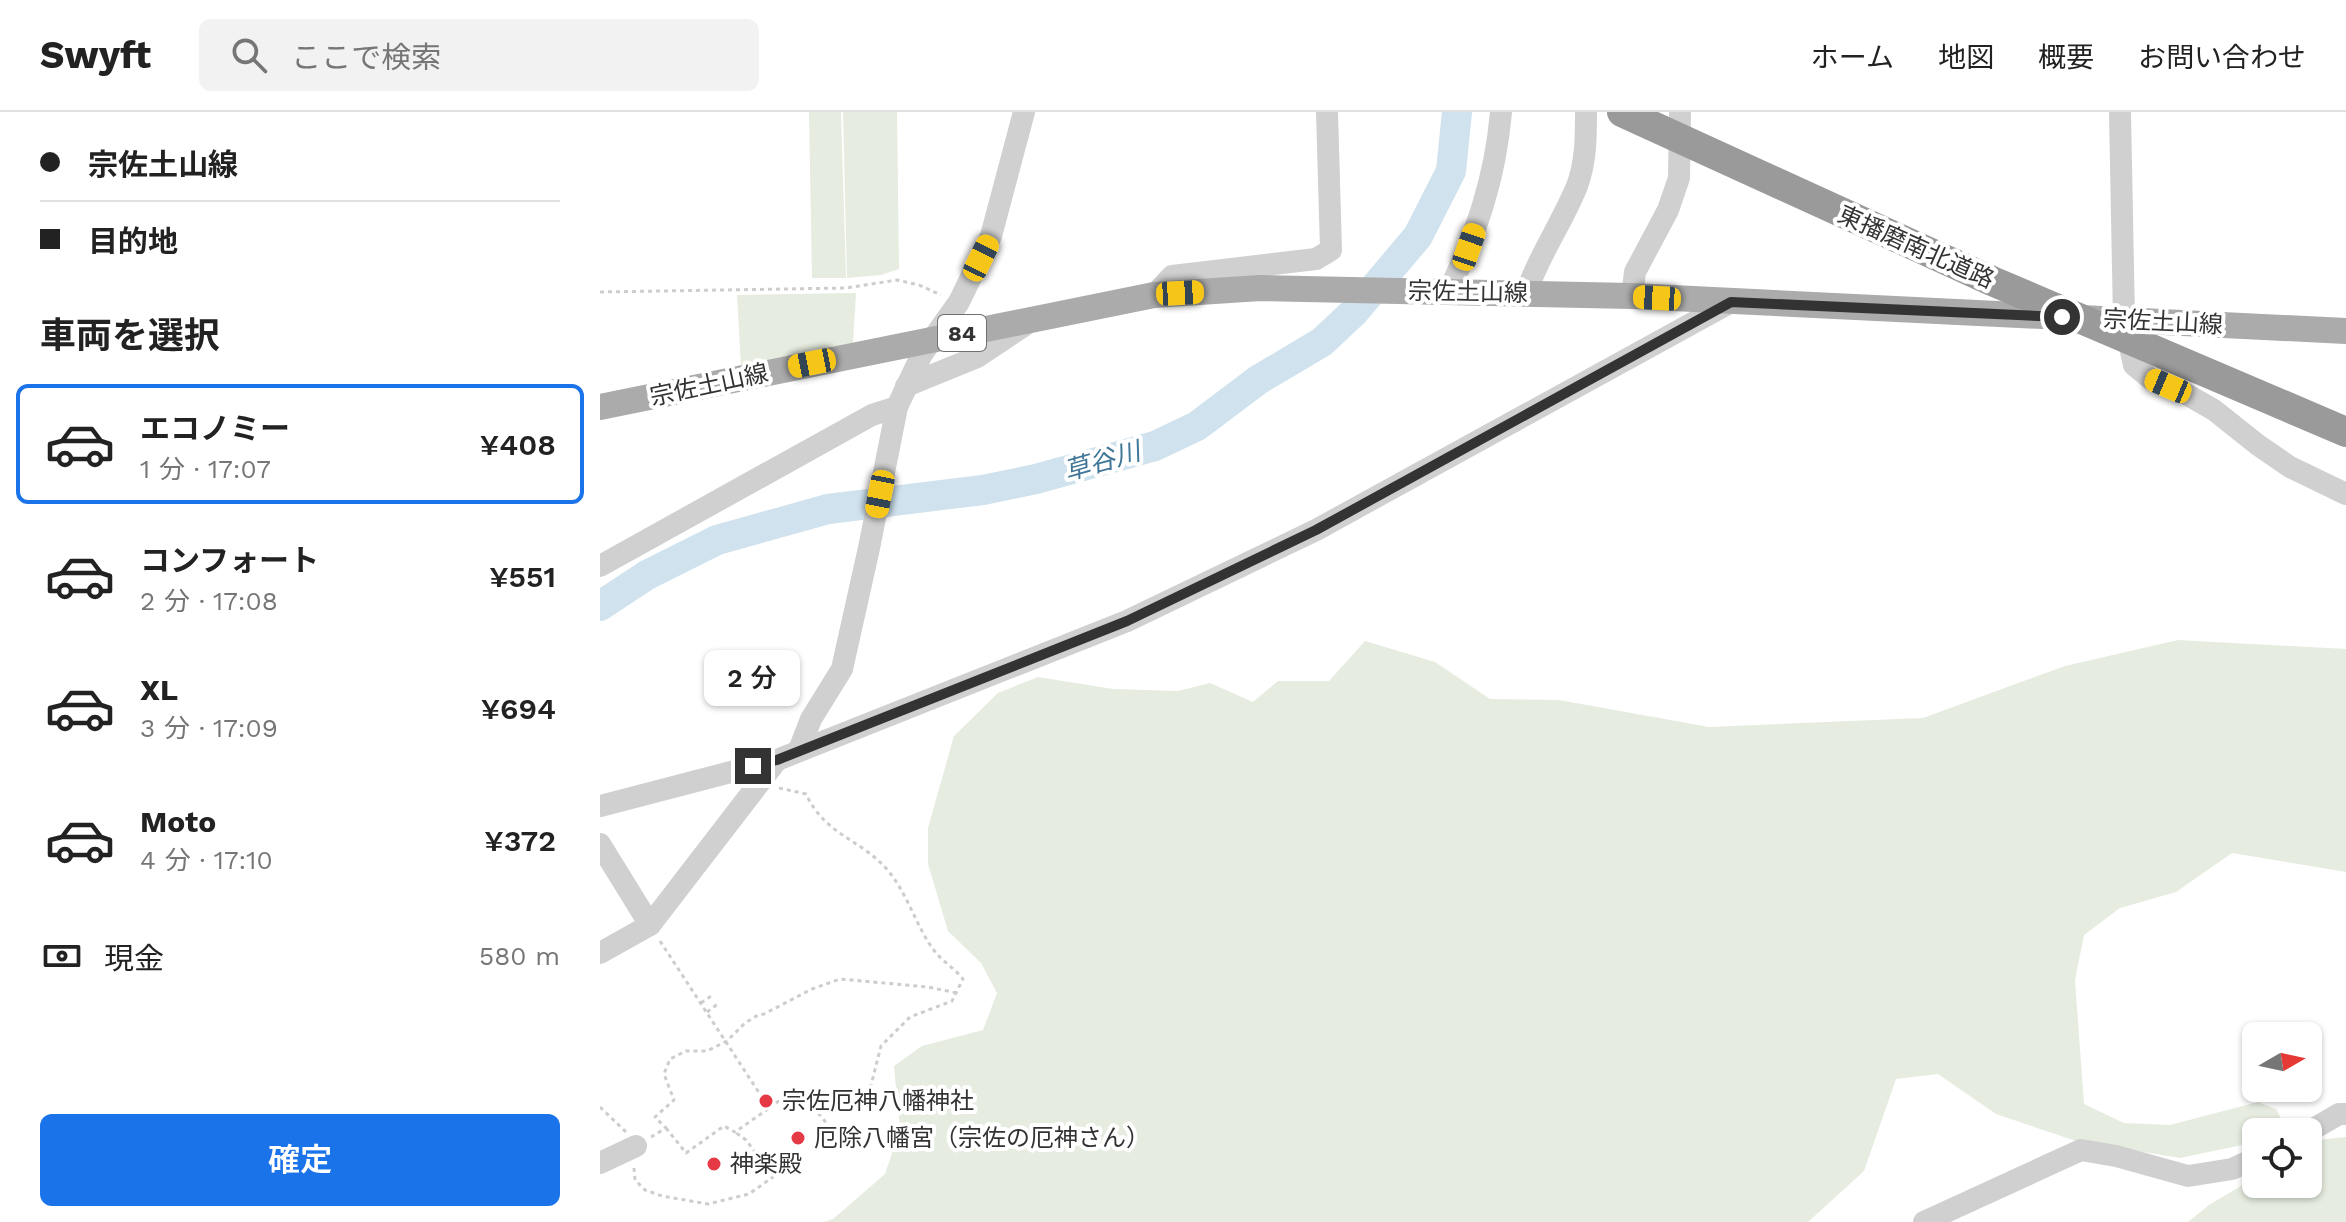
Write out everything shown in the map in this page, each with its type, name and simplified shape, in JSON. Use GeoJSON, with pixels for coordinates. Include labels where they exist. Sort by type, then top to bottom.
{"type":"FeatureCollection","features":[{"type":"Feature","properties":{"kind":"highway","name":"東播磨南北道路"},"geometry":{"type":"LineString","coordinates":[[1622,112],[1992,281],[2304,405],[2346,411]]}},
{"type":"Feature","properties":{"kind":"highway","name":"東播磨南北道路"},"geometry":{"type":"LineString","coordinates":[[1666,112],[2304,405],[2346,432]]}},
{"type":"Feature","properties":{"kind":"main road","name":"宗佐土山線"},"geometry":{"type":"LineString","coordinates":[[600,407],[1154,295],[1260,288],[1632,296],[2346,331]]}},
{"type":"Feature","properties":{"kind":"street"},"geometry":{"type":"LineString","coordinates":[[799,750],[811,719],[842,669],[897,407],[931,339],[959,302],[991,236],[1024,112]]}},
{"type":"Feature","properties":{"kind":"street"},"geometry":{"type":"LineString","coordinates":[[1154,295],[1172,276],[1316,259],[1331,250],[1327,112]]}},
{"type":"Feature","properties":{"kind":"street"},"geometry":{"type":"LineString","coordinates":[[1440,291],[1469,247],[1489,193],[1501,112]]}},
{"type":"Feature","properties":{"kind":"street"},"geometry":{"type":"LineString","coordinates":[[1526,293],[1532,274],[1578,184],[1586,147],[1586,112]]}},
{"type":"Feature","properties":{"kind":"street"},"geometry":{"type":"LineString","coordinates":[[1632,296],[1635,272],[1668,210],[1679,178],[1680,112]]}},
{"type":"Feature","properties":{"kind":"street"},"geometry":{"type":"LineString","coordinates":[[2120,112],[2124,320],[2134,365],[2151,379],[2214,410],[2290,467],[2346,494]]}},
{"type":"Feature","properties":{"kind":"street"},"geometry":{"type":"LineString","coordinates":[[600,806],[777,760],[1127,621],[1316,530],[1731,302]]}},
{"type":"Feature","properties":{"kind":"street"},"geometry":{"type":"LineString","coordinates":[[906,386],[977,357],[1037,318]]}},
{"type":"Feature","properties":{"kind":"street"},"geometry":{"type":"LineString","coordinates":[[600,566],[872,415],[897,407]]}},
{"type":"Feature","properties":{"kind":"street"},"geometry":{"type":"LineString","coordinates":[[600,953],[650,925],[777,760]]}},
{"type":"Feature","properties":{"kind":"street"},"geometry":{"type":"LineString","coordinates":[[600,844],[650,925]]}},
{"type":"Feature","properties":{"kind":"street"},"geometry":{"type":"LineString","coordinates":[[2322,1124],[2339,1114],[2346,1114]]}},
{"type":"Feature","properties":{"kind":"street"},"geometry":{"type":"LineString","coordinates":[[600,1163],[636,1146]]}},
{"type":"Feature","properties":{"kind":"street"},"geometry":{"type":"LineString","coordinates":[[1924,1222],[2081,1150],[2116,1156],[2188,1176],[2242,1164]]}},
{"type":"Feature","properties":{"kind":"path"},"geometry":{"type":"LineString","coordinates":[[600,292],[846,288],[897,280],[919,285],[959,302]]}},
{"type":"Feature","properties":{"kind":"path"},"geometry":{"type":"LineString","coordinates":[[760,782],[806,794],[815,812],[835,832],[865,848],[890,872],[937,953],[963,979],[952,1001],[938,1009],[910,1017],[881,1046],[868,1097]]}},
{"type":"Feature","properties":{"kind":"path"},"geometry":{"type":"LineString","coordinates":[[650,925],[769,1108]]}},
{"type":"Feature","properties":{"kind":"path"},"geometry":{"type":"LineString","coordinates":[[600,1107],[623,1127],[636,1146],[635,1180],[645,1190],[708,1204],[749,1194],[773,1177],[746,1140],[724,1126],[686,1153],[655,1117],[674,1100],[664,1074],[670,1059],[686,1051],[707,1051],[727,1041],[758,1015],[797,995],[840,979],[928,987],[957,993]]}},
{"type":"Feature","properties":{"kind":"path"},"geometry":{"type":"LineString","coordinates":[[701,1003],[714,994]]}},
{"type":"Feature","properties":{"kind":"path"},"geometry":{"type":"LineString","coordinates":[[707,1012],[719,1003]]}},
{"type":"Feature","properties":{"kind":"path"},"geometry":{"type":"LineString","coordinates":[[735,1132],[794,1090],[806,1098],[828,1125]]}},
{"type":"Feature","properties":{"kind":"path"},"geometry":{"type":"LineString","coordinates":[[636,1146],[666,1128]]}},
{"type":"Feature","properties":{"kind":"shaded area"},"geometry":{"type":"Polygon","coordinates":[[[809,112],[841,112],[846,278],[812,278],[809,112]]]}},
{"type":"Feature","properties":{"kind":"shaded area"},"geometry":{"type":"Polygon","coordinates":[[[843,112],[897,112],[899,269],[881,275],[847,278],[843,112]]]}},
{"type":"Feature","properties":{"kind":"shaded area"},"geometry":{"type":"Polygon","coordinates":[[[856,293],[853,343],[741,366],[737,295],[856,293]]]}},
{"type":"Feature","properties":{"kind":"shaded area"},"geometry":{"type":"Polygon","coordinates":[[[2178,640],[2346,649],[2346,872],[2232,853],[2176,892],[2120,908],[2084,935],[2075,980],[2084,1104],[2124,1123],[2170,1125],[2258,1102],[2276,1109],[2281,1118],[2242,1118],[2242,1145],[2180,1158],[2076,1141],[1996,1114],[1938,1074],[1896,1079],[1864,1171],[1808,1222],[824,1222],[833,1219],[885,1174],[900,1129],[894,1066],[922,1046],[983,1030],[997,993],[981,963],[948,931],[928,864],[928,828],[954,736],[998,693],[1038,677],[1113,689],[1178,691],[1210,683],[1253,702],[1278,681],[1329,681],[1365,641],[1435,662],[1490,699],[1559,700],[1709,727],[1923,718],[2065,666],[2178,640]]]}},
{"type":"Feature","properties":{"kind":"shaded area"},"geometry":{"type":"Polygon","coordinates":[[[2346,1137],[2346,1222],[2188,1222],[2242,1185],[2242,1198],[2322,1198],[2322,1140],[2346,1137]]]}},
{"type":"Feature","properties":{"kind":"waterway","name":"草谷川"},"geometry":{"type":"LineString","coordinates":[[600,606],[647,575],[717,540],[828,509],[983,490],[1036,479],[1155,446],[1197,426],[1258,380],[1322,342],[1354,312],[1418,236],[1451,171],[1457,112]]}},
{"type":"Feature","properties":{"kind":"place","name":"宗佐厄神八幡神社"},"geometry":{"type":"Point","coordinates":[766,1101]}},
{"type":"Feature","properties":{"kind":"place","name":"厄除八幡宮（宗佐の厄神さん）"},"geometry":{"type":"Point","coordinates":[798,1138]}},
{"type":"Feature","properties":{"kind":"place","name":"神楽殿"},"geometry":{"type":"Point","coordinates":[714,1164]}},
{"type":"Feature","properties":{"kind":"route"},"geometry":{"type":"LineString","coordinates":[[753,766],[777,760],[1127,621],[1316,530],[1731,302],[2062,317]]}}]}
